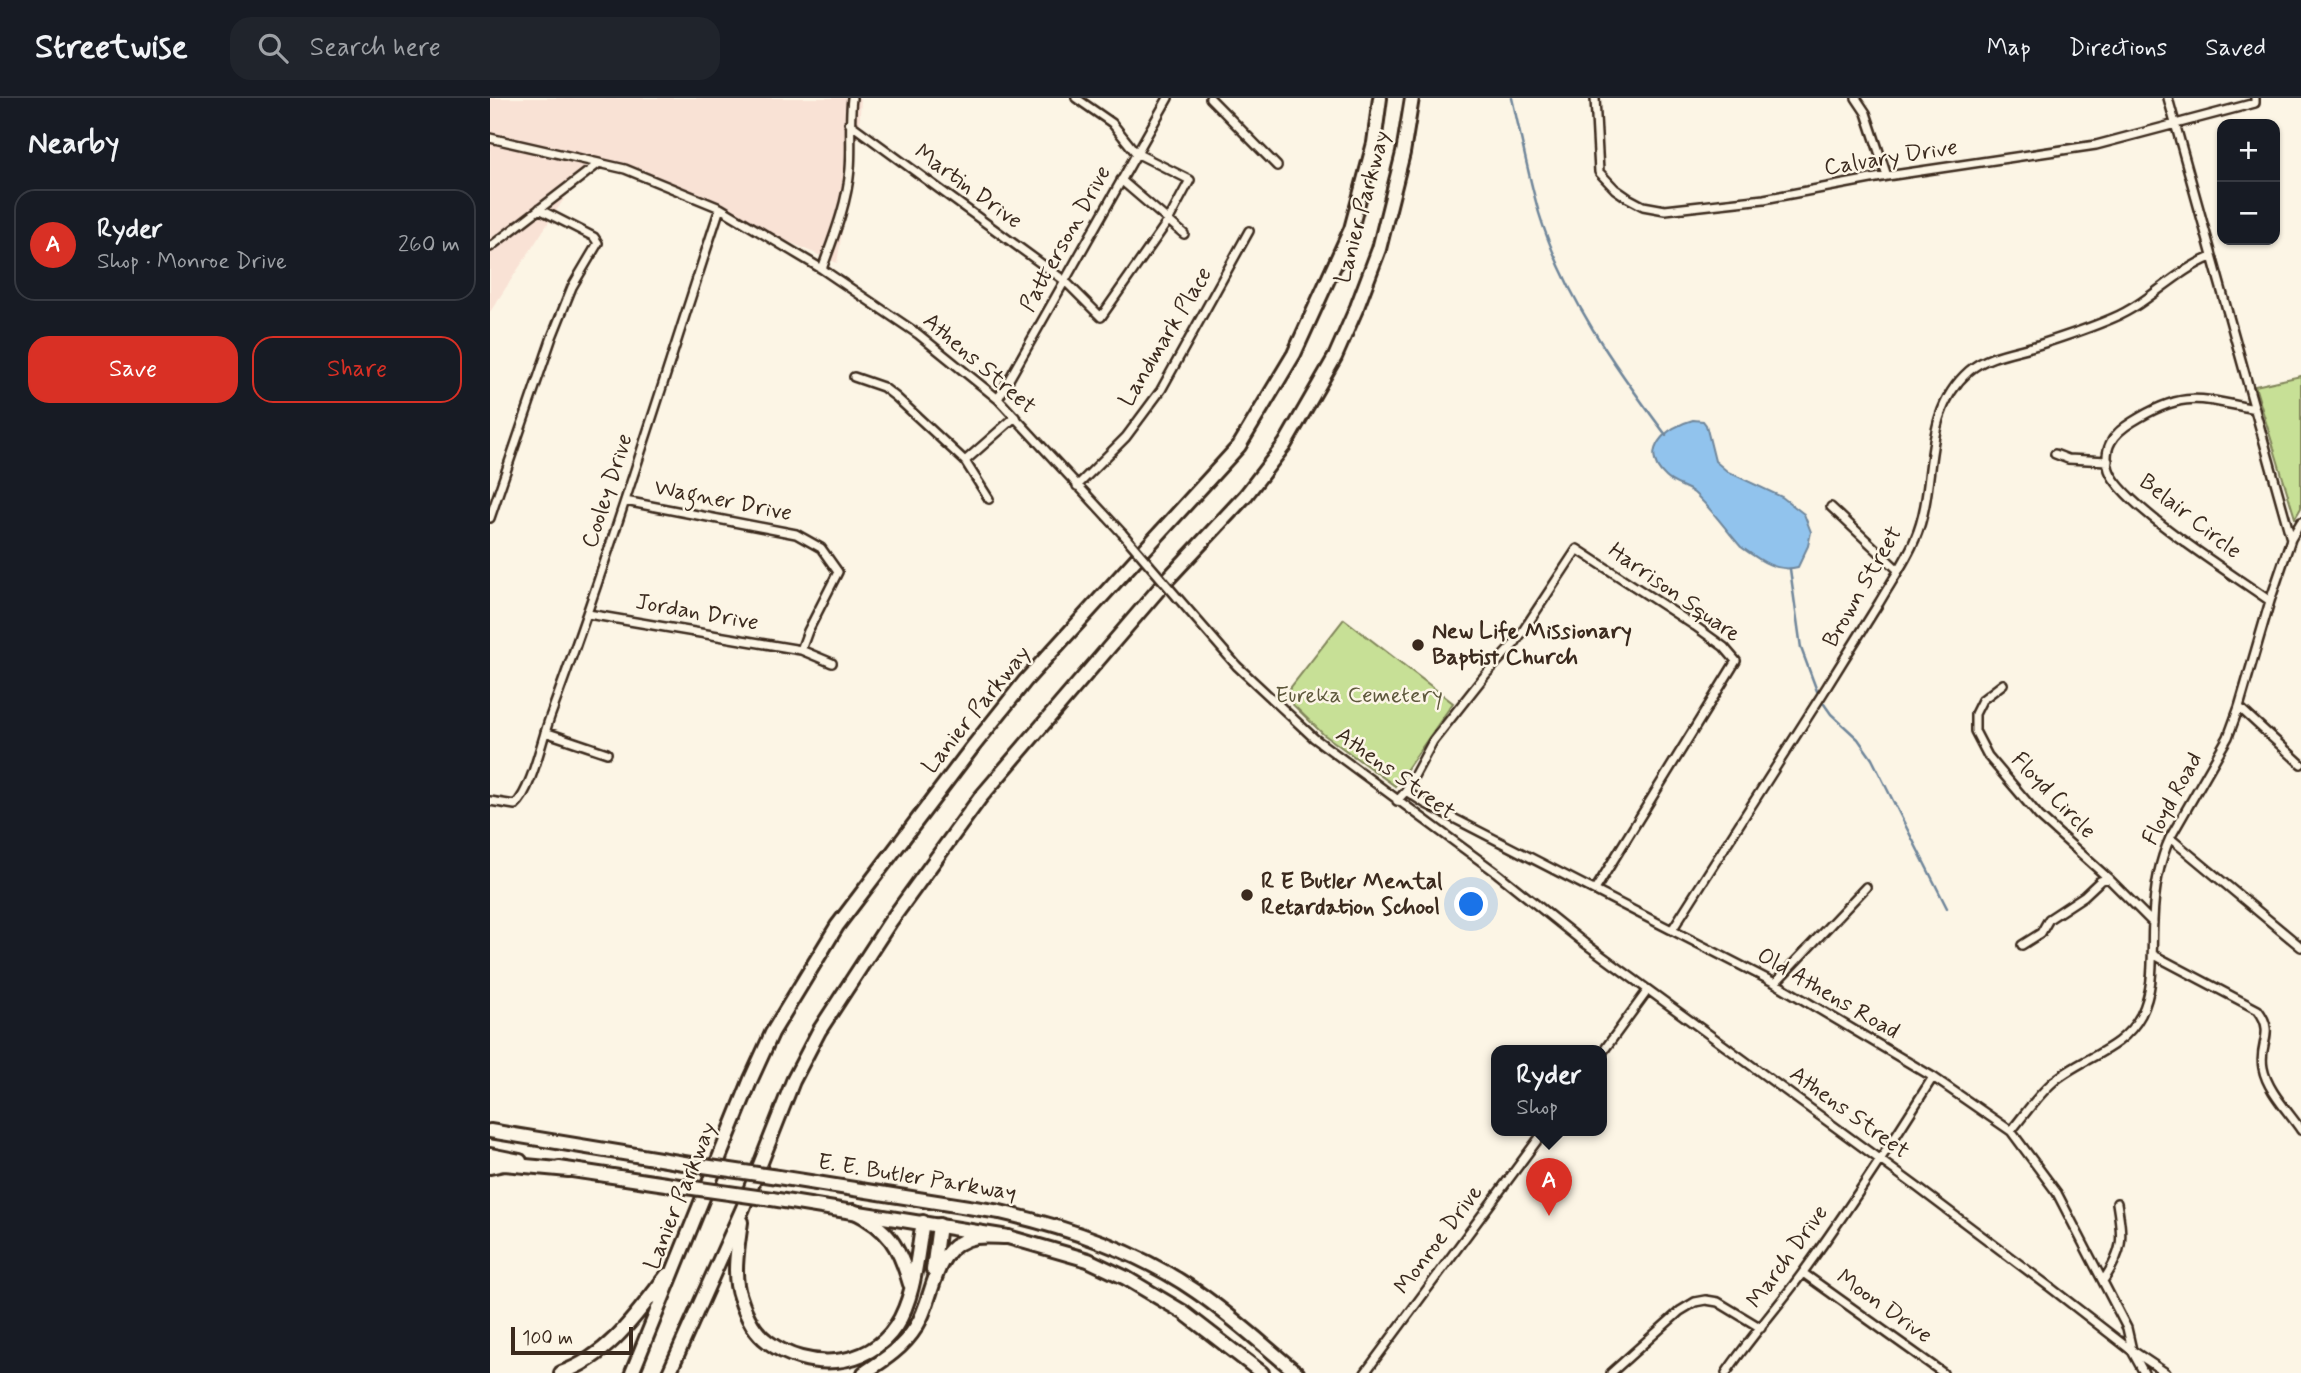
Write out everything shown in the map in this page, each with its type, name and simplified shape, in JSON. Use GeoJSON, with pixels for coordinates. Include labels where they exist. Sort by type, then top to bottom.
{"type":"FeatureCollection","features":[{"type":"Feature","properties":{"kind":"highway","name":"Lanier Parkway"},"geometry":{"type":"LineString","coordinates":[[632,1373],[772,1033],[837,926],[1025,681],[1239,446],[1294,355],[1351,229],[1374,143],[1380,98]]}},
{"type":"Feature","properties":{"kind":"highway","name":"Lanier Parkway"},"geometry":{"type":"LineString","coordinates":[[669,1373],[743,1208],[790,1086],[819,1031],[898,911],[980,798],[1165,582],[1246,495],[1285,444],[1335,357],[1370,272],[1403,153],[1412,98]]}},
{"type":"Feature","properties":{"kind":"highway","name":"E. E. Butler Parkway"},"geometry":{"type":"LineString","coordinates":[[490,1131],[942,1202],[1030,1219],[1107,1244],[1142,1260],[1197,1292],[1297,1373]]}},
{"type":"Feature","properties":{"kind":"highway","name":"E. E. Butler Parkway"},"geometry":{"type":"LineString","coordinates":[[490,1155],[569,1170],[853,1211],[1008,1237],[1088,1260],[1126,1278],[1183,1312],[1262,1373]]}},
{"type":"Feature","properties":{"kind":"highway"},"geometry":{"type":"LineString","coordinates":[[490,1167],[504,1164],[569,1170]]}},
{"type":"Feature","properties":{"kind":"highway"},"geometry":{"type":"LineString","coordinates":[[743,1208],[738,1246],[738,1294],[751,1323],[762,1337],[781,1350],[803,1360],[823,1363],[843,1361],[869,1351],[888,1338],[896,1327],[911,1286],[927,1200]]}},
{"type":"Feature","properties":{"kind":"highway"},"geometry":{"type":"LineString","coordinates":[[931,1292],[942,1202]]}},
{"type":"Feature","properties":{"kind":"highway"},"geometry":{"type":"LineString","coordinates":[[853,1211],[877,1224],[888,1234],[903,1260],[911,1286]]}},
{"type":"Feature","properties":{"kind":"highway"},"geometry":{"type":"LineString","coordinates":[[864,1373],[902,1345],[918,1325],[942,1260],[950,1248],[976,1237],[1008,1237]]}},
{"type":"Feature","properties":{"kind":"highway"},"geometry":{"type":"LineString","coordinates":[[561,1373],[595,1356],[622,1330],[677,1261]]}},
{"type":"Feature","properties":{"kind":"street"},"geometry":{"type":"LineString","coordinates":[[822,269],[842,214],[848,183],[852,98]]}},
{"type":"Feature","properties":{"kind":"street"},"geometry":{"type":"LineString","coordinates":[[1076,98],[1112,123],[1136,153],[1190,180],[1168,221]]}},
{"type":"Feature","properties":{"kind":"street","name":"Patterson Drive"},"geometry":{"type":"LineString","coordinates":[[998,399],[1168,98]]}},
{"type":"Feature","properties":{"kind":"street"},"geometry":{"type":"LineString","coordinates":[[1210,98],[1277,166]]}},
{"type":"Feature","properties":{"kind":"street","name":"Calvary Drive"},"geometry":{"type":"LineString","coordinates":[[1595,98],[1599,172],[1615,189],[1643,206],[1665,210],[1764,199],[1886,176],[2096,145],[2255,103],[2255,98]]}},
{"type":"Feature","properties":{"kind":"street"},"geometry":{"type":"LineString","coordinates":[[1856,98],[1866,113],[1886,176]]}},
{"type":"Feature","properties":{"kind":"street"},"geometry":{"type":"LineString","coordinates":[[2168,98],[2291,539]]}},
{"type":"Feature","properties":{"kind":"street","name":"Martin Drive"},"geometry":{"type":"LineString","coordinates":[[849,123],[1065,281],[1101,317],[1168,221]]}},
{"type":"Feature","properties":{"kind":"street","name":"Athens Street"},"geometry":{"type":"LineString","coordinates":[[490,138],[625,169],[720,208],[822,269],[918,334],[998,399],[1122,533],[1237,666],[1314,738],[2132,1351],[2144,1373]]}},
{"type":"Feature","properties":{"kind":"street"},"geometry":{"type":"LineString","coordinates":[[490,247],[598,163]]}},
{"type":"Feature","properties":{"kind":"street"},"geometry":{"type":"LineString","coordinates":[[1121,180],[1184,234]]}},
{"type":"Feature","properties":{"kind":"street","name":"Cooley Drive"},"geometry":{"type":"LineString","coordinates":[[490,801],[515,805],[529,783],[588,614],[720,208]]}},
{"type":"Feature","properties":{"kind":"street"},"geometry":{"type":"LineString","coordinates":[[490,518],[552,337],[572,287],[598,243],[594,237],[539,209]]}},
{"type":"Feature","properties":{"kind":"street","name":"Landmark Place"},"geometry":{"type":"LineString","coordinates":[[1077,486],[1126,437],[1161,390],[1249,231]]}},
{"type":"Feature","properties":{"kind":"street","name":"Brown Street"},"geometry":{"type":"LineString","coordinates":[[1672,929],[1839,669],[1915,539],[1924,513],[1930,452],[1947,398],[1970,370],[1986,360],[2116,317],[2138,305],[2183,270],[2211,257]]}},
{"type":"Feature","properties":{"kind":"street"},"geometry":{"type":"LineString","coordinates":[[854,377],[883,387],[896,397],[965,461],[989,499]]}},
{"type":"Feature","properties":{"kind":"street"},"geometry":{"type":"LineString","coordinates":[[2055,454],[2068,458],[2108,461],[2110,442],[2117,432],[2164,405],[2180,400],[2194,398],[2255,409]]}},
{"type":"Feature","properties":{"kind":"street"},"geometry":{"type":"LineString","coordinates":[[965,461],[1015,417]]}},
{"type":"Feature","properties":{"kind":"street","name":"Belair Circle"},"geometry":{"type":"LineString","coordinates":[[2108,461],[2116,483],[2135,503],[2270,601]]}},
{"type":"Feature","properties":{"kind":"street","name":"Wagner Drive"},"geometry":{"type":"LineString","coordinates":[[625,501],[796,534],[821,548],[838,572],[801,650]]}},
{"type":"Feature","properties":{"kind":"street"},"geometry":{"type":"LineString","coordinates":[[1831,507],[1898,570]]}},
{"type":"Feature","properties":{"kind":"street","name":"Floyd Road"},"geometry":{"type":"LineString","coordinates":[[2011,1131],[2055,1080],[2128,1035],[2141,1015],[2154,955],[2152,923],[2159,870],[2170,838],[2219,755],[2239,707],[2291,539],[2300,528]]}},
{"type":"Feature","properties":{"kind":"street","name":"Harrison Square"},"geometry":{"type":"LineString","coordinates":[[1406,791],[1433,741],[1486,674],[1515,643],[1577,550],[1695,626],[1724,647],[1736,661],[1595,890]]}},
{"type":"Feature","properties":{"kind":"street","name":"Jordan Drive"},"geometry":{"type":"LineString","coordinates":[[588,614],[801,650],[832,663]]}},
{"type":"Feature","properties":{"kind":"street","name":"Floyd Circle"},"geometry":{"type":"LineString","coordinates":[[2003,684],[1982,700],[1975,714],[1975,731],[1988,756],[2039,816],[2108,878],[2152,923]]}},
{"type":"Feature","properties":{"kind":"street"},"geometry":{"type":"LineString","coordinates":[[2239,707],[2301,764]]}},
{"type":"Feature","properties":{"kind":"street"},"geometry":{"type":"LineString","coordinates":[[545,732],[607,753]]}},
{"type":"Feature","properties":{"kind":"street"},"geometry":{"type":"LineString","coordinates":[[1397,801],[1406,791]]}},
{"type":"Feature","properties":{"kind":"street","name":"Old Athens Road"},"geometry":{"type":"LineString","coordinates":[[1406,791],[1426,804],[1775,983],[1933,1077],[2011,1131],[2057,1193],[2127,1328],[2132,1351]]}},
{"type":"Feature","properties":{"kind":"street"},"geometry":{"type":"LineString","coordinates":[[2170,838],[2301,947]]}},
{"type":"Feature","properties":{"kind":"street"},"geometry":{"type":"LineString","coordinates":[[2022,945],[2041,933],[2049,919],[2084,896],[2100,881],[2108,878]]}},
{"type":"Feature","properties":{"kind":"street"},"geometry":{"type":"LineString","coordinates":[[1775,983],[1866,887]]}},
{"type":"Feature","properties":{"kind":"street"},"geometry":{"type":"LineString","coordinates":[[2154,955],[2258,1010],[2267,1021],[2268,1036],[2261,1054],[2264,1071],[2274,1092],[2301,1130]]}},
{"type":"Feature","properties":{"kind":"street"},"geometry":{"type":"LineString","coordinates":[[1607,1045],[1648,990]]}},
{"type":"Feature","properties":{"kind":"street","name":"March Drive"},"geometry":{"type":"LineString","coordinates":[[1611,1373],[1680,1311],[1695,1302],[1718,1302],[1761,1328],[1881,1161],[1933,1077]]}},
{"type":"Feature","properties":{"kind":"street","name":"Monroe Drive"},"geometry":{"type":"LineString","coordinates":[[1365,1373],[1541,1136]]}},
{"type":"Feature","properties":{"kind":"street"},"geometry":{"type":"LineString","coordinates":[[2103,1280],[2116,1262],[2121,1248],[2117,1203]]}},
{"type":"Feature","properties":{"kind":"street","name":"Moon Drive"},"geometry":{"type":"LineString","coordinates":[[1803,1273],[1943,1373]]}},
{"type":"Feature","properties":{"kind":"street"},"geometry":{"type":"LineString","coordinates":[[1726,1373],[1761,1328]]}},
{"type":"Feature","properties":{"kind":"street"},"geometry":{"type":"LineString","coordinates":[[2132,1351],[2166,1373]]}},
{"type":"Feature","properties":{"kind":"shaded area"},"geometry":{"type":"Polygon","coordinates":[[[490,98],[861,98],[859,128],[837,263],[592,156],[490,312],[490,98]]]}},
{"type":"Feature","properties":{"kind":"green space"},"geometry":{"type":"Polygon","coordinates":[[[2301,376],[2301,508],[2295,518],[2255,386],[2301,376]]]}},
{"type":"Feature","properties":{"kind":"green space","name":"Eureka Cemetery"},"geometry":{"type":"Polygon","coordinates":[[[1344,619],[1453,703],[1395,786],[1323,734],[1284,696],[1344,619]]]}},
{"type":"Feature","properties":{"kind":"water"},"geometry":{"type":"Polygon","coordinates":[[[1693,420],[1703,421],[1706,425],[1715,461],[1728,472],[1782,497],[1804,514],[1811,532],[1798,567],[1775,566],[1741,547],[1701,499],[1669,480],[1658,467],[1655,449],[1659,441],[1673,428],[1693,420]]]}},
{"type":"Feature","properties":{"kind":"waterway"},"geometry":{"type":"LineString","coordinates":[[1512,98],[1539,213],[1562,273],[1610,356],[1666,435]]}},
{"type":"Feature","properties":{"kind":"waterway"},"geometry":{"type":"LineString","coordinates":[[1790,569],[1801,648],[1817,691]]}},
{"type":"Feature","properties":{"kind":"waterway"},"geometry":{"type":"LineString","coordinates":[[1824,704],[1858,739],[1872,759],[1947,908]]}},
{"type":"Feature","properties":{"kind":"place","name":"New Life Missionary Baptist Church"},"geometry":{"type":"Point","coordinates":[1418,645]}},
{"type":"Feature","properties":{"kind":"place","name":"R E Butler Mental Retardation School"},"geometry":{"type":"Point","coordinates":[1247,895]}},
{"type":"Feature","properties":{"kind":"place","name":"Ryder"},"geometry":{"type":"Point","coordinates":[1549,1216]}}]}
